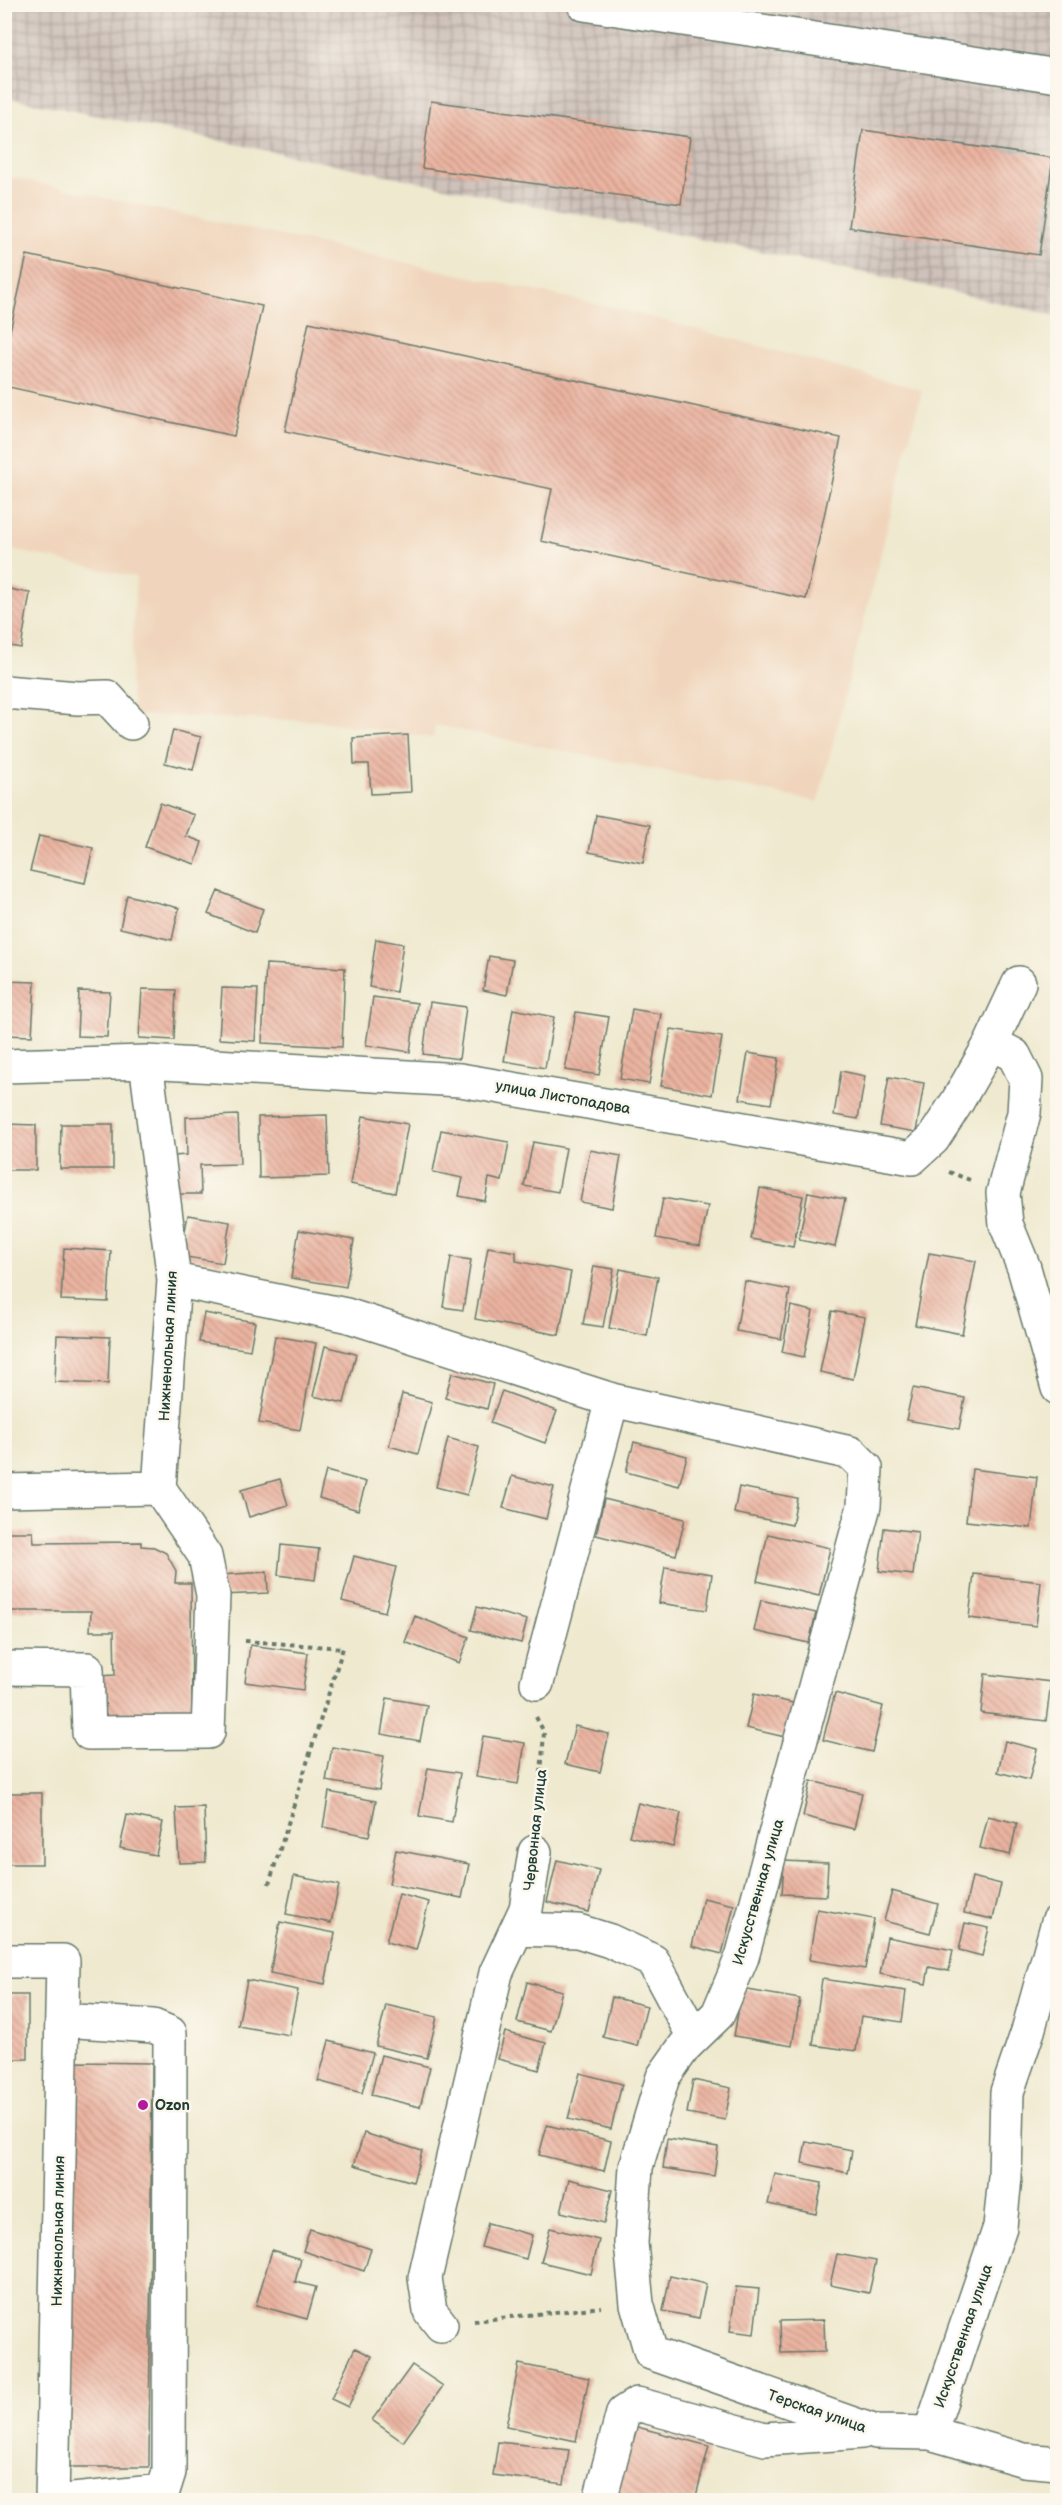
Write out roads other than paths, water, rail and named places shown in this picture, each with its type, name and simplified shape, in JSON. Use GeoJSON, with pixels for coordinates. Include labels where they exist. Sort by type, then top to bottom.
{"type":"FeatureCollection","features":[{"type":"Feature","properties":{"kind":"street"},"geometry":{"type":"LineString","coordinates":[[584,4],[1058,76]]}},
{"type":"Feature","properties":{"kind":"street"},"geometry":{"type":"LineString","coordinates":[[4,692],[78,698],[107,697],[130,723]]}},
{"type":"Feature","properties":{"kind":"street"},"geometry":{"type":"LineString","coordinates":[[1019,983],[990,1043],[1014,1055],[1026,1079],[1024,1113],[1002,1193],[1006,1224],[1024,1268],[1058,1388]]}},
{"type":"Feature","properties":{"kind":"street","name":"улица Листопадова"},"geometry":{"type":"LineString","coordinates":[[4,1066],[146,1062],[460,1080],[912,1158],[933,1139],[990,1043]]}},
{"type":"Feature","properties":{"kind":"street","name":"Нижненольная линия"},"geometry":{"type":"LineString","coordinates":[[146,1062],[174,1280],[159,1488]]}},
{"type":"Feature","properties":{"kind":"street"},"geometry":{"type":"LineString","coordinates":[[174,1280],[346,1315],[612,1400],[537,1683]]}},
{"type":"Feature","properties":{"kind":"street","name":"Искусственная улица"},"geometry":{"type":"LineString","coordinates":[[612,1400],[851,1453],[866,1468],[864,1506],[742,1957],[718,2014],[685,2046],[663,2077],[636,2167],[631,2243],[637,2304],[651,2353]]}},
{"type":"Feature","properties":{"kind":"street"},"geometry":{"type":"LineString","coordinates":[[4,1491],[159,1488],[205,1557],[213,1595],[208,1732],[89,1733],[87,1669],[4,1668]]}},
{"type":"Feature","properties":{"kind":"street","name":"Червонная улица"},"geometry":{"type":"LineString","coordinates":[[441,2325],[430,2311],[425,2278],[496,1973],[526,1909],[535,1852]]}},
{"type":"Feature","properties":{"kind":"street","name":"Искусственная улица"},"geometry":{"type":"LineString","coordinates":[[930,2433],[1000,2227],[1005,2177],[1007,2092],[1028,2031],[1058,1922]]}},
{"type":"Feature","properties":{"kind":"street"},"geometry":{"type":"LineString","coordinates":[[517,1929],[578,1931],[610,1941],[653,1961],[694,2037]]}},
{"type":"Feature","properties":{"kind":"street","name":"Нижненольная линия"},"geometry":{"type":"LineString","coordinates":[[4,1961],[63,1961],[52,2500]]}},
{"type":"Feature","properties":{"kind":"street"},"geometry":{"type":"LineString","coordinates":[[62,2020],[153,2026],[170,2033],[169,2472],[163,2491],[73,2500]]}},
{"type":"Feature","properties":{"kind":"street","name":"Терская улица"},"geometry":{"type":"LineString","coordinates":[[651,2353],[876,2432],[930,2433],[1024,2460],[1058,2463]]}},
{"type":"Feature","properties":{"kind":"street"},"geometry":{"type":"LineString","coordinates":[[600,2500],[623,2413],[637,2404],[765,2439],[876,2432]]}},
{"type":"Feature","properties":{"kind":"place","name":"Ozon"},"geometry":{"type":"Point","coordinates":[143,2105]}}]}
